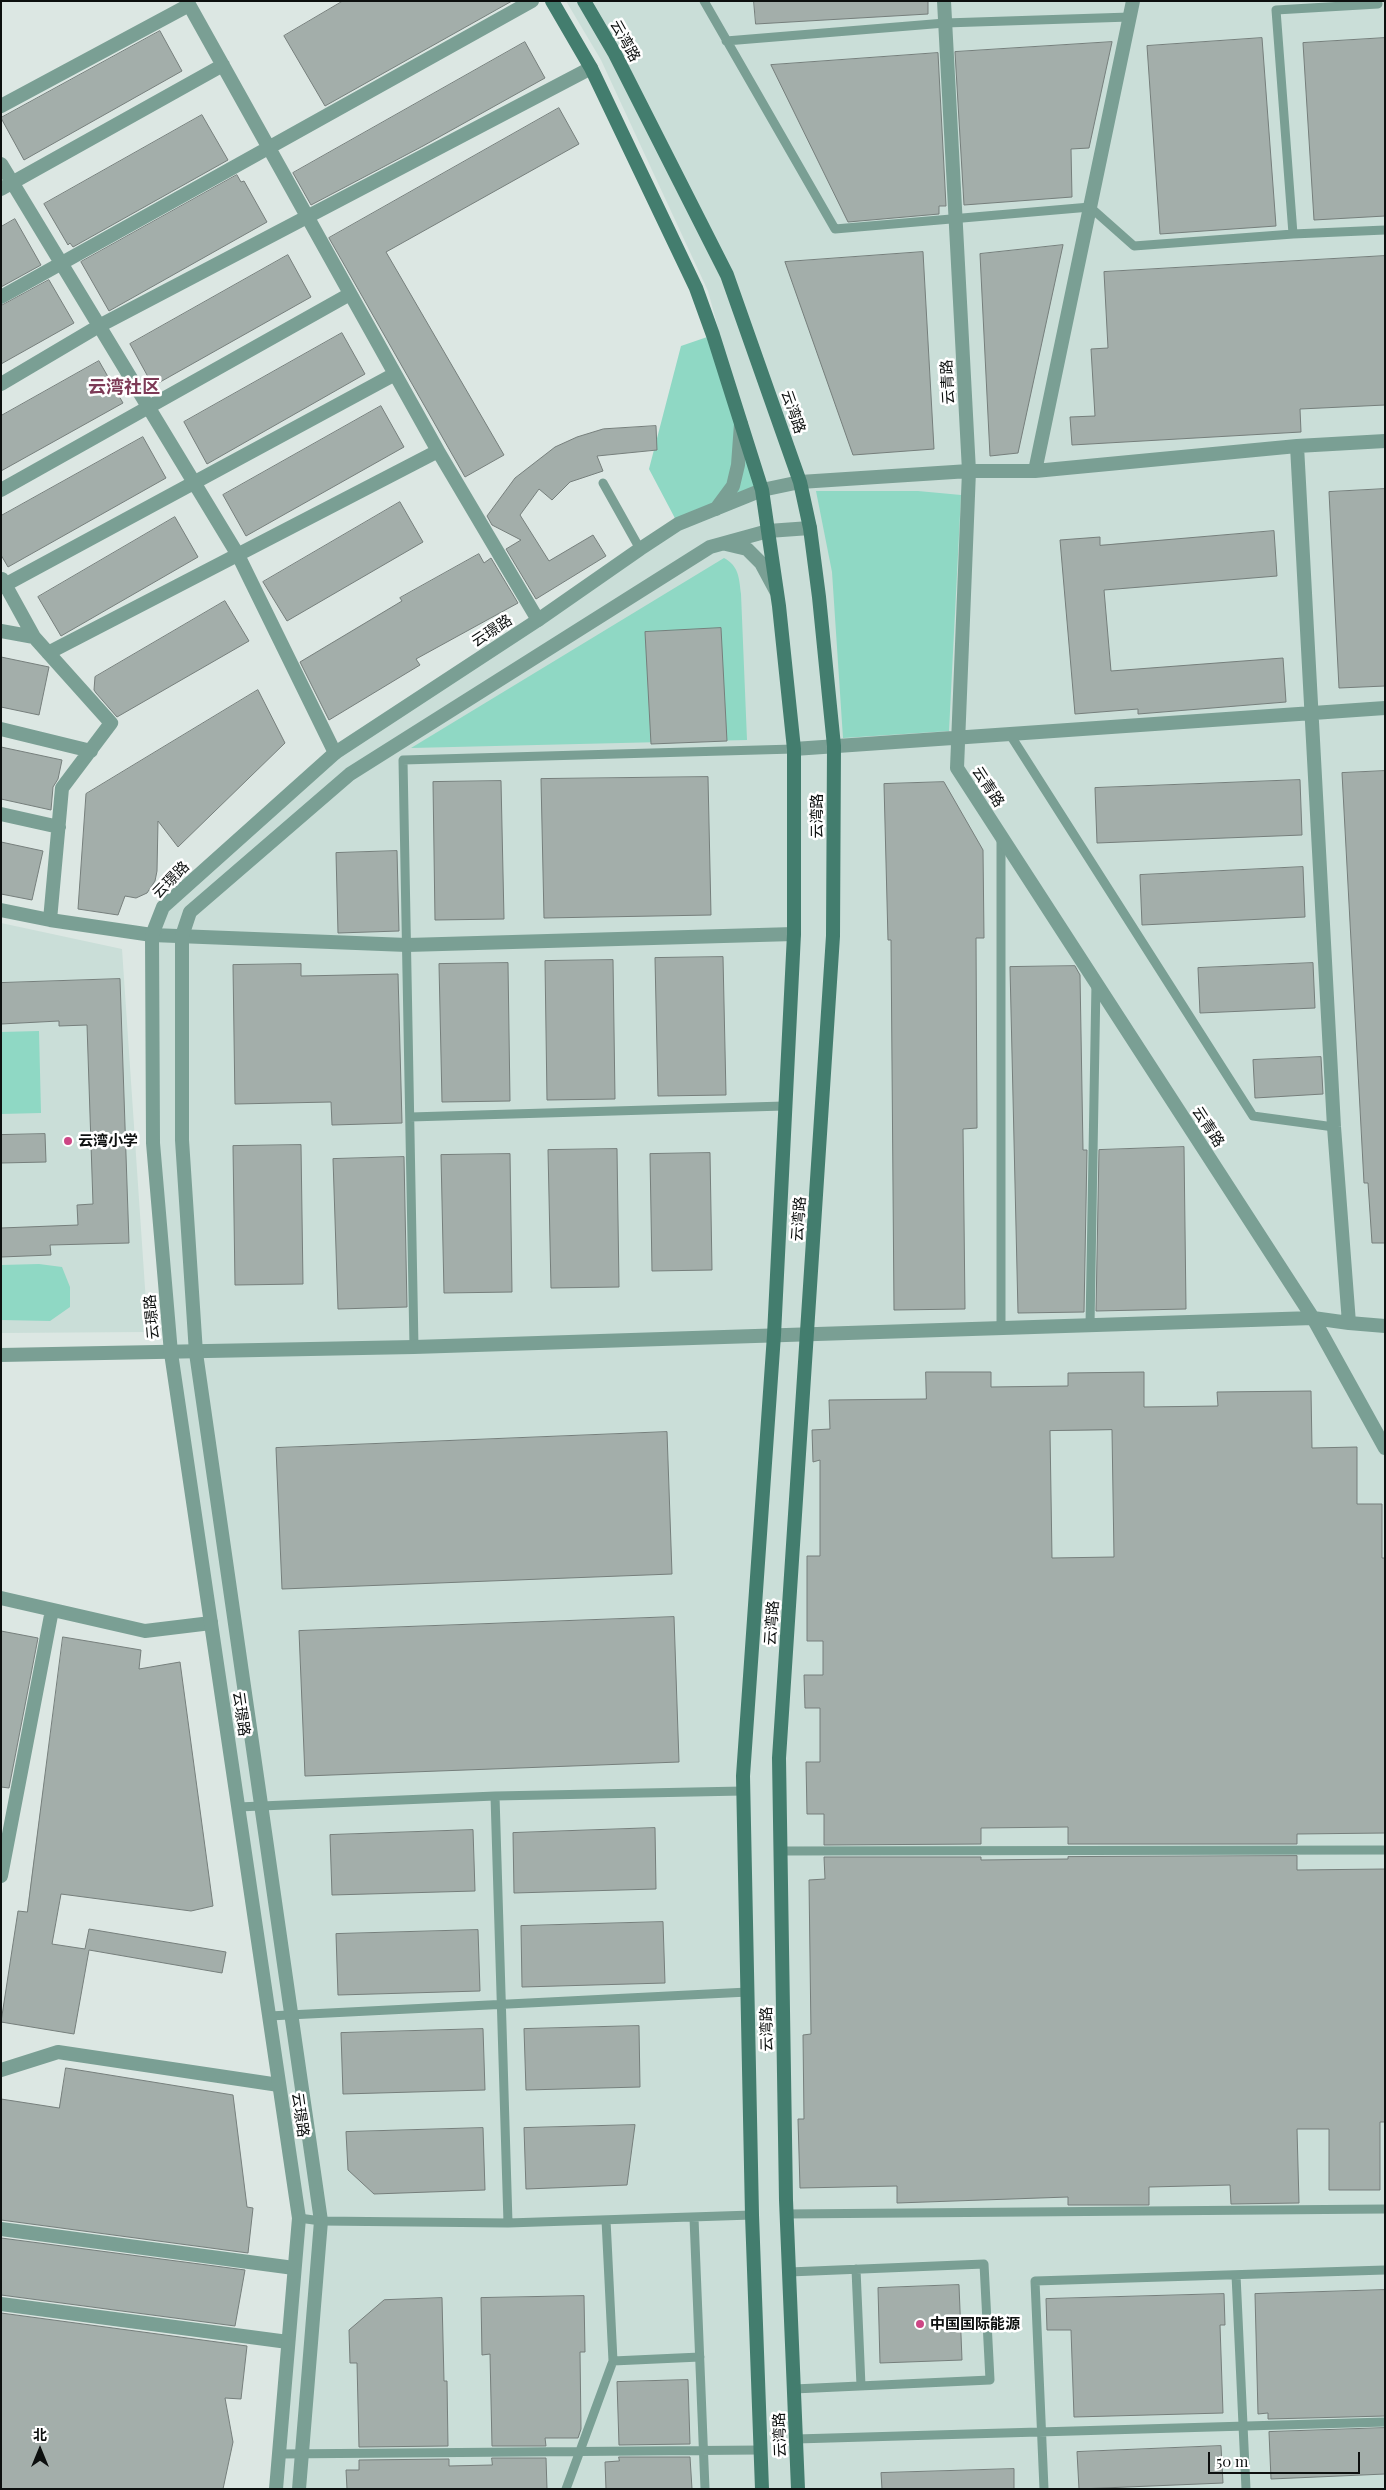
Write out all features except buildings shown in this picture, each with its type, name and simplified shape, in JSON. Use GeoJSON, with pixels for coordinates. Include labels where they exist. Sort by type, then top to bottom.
{"type":"FeatureCollection","features":[{"type":"Feature","properties":{"kind":"main road","name":"云湾路"},"geometry":{"type":"LineString","coordinates":[[552,1],[591,68],[696,288],[741,424],[762,490],[778,594],[794,748],[794,934],[774,1334],[743,1792],[752,2215],[762,2489]]}},
{"type":"Feature","properties":{"kind":"main road","name":"云湾路"},"geometry":{"type":"LineString","coordinates":[[584,1],[614,54],[727,275],[800,482],[810,528],[834,746],[833,936],[779,1758],[787,2214],[798,2489]]}},
{"type":"Feature","properties":{"kind":"street"},"geometry":{"type":"LineString","coordinates":[[1,296],[532,1]]}},
{"type":"Feature","properties":{"kind":"street","name":"云青路"},"geometry":{"type":"LineString","coordinates":[[944,1],[969,471],[957,768],[1313,1318],[1385,1448]]}},
{"type":"Feature","properties":{"kind":"street"},"geometry":{"type":"LineString","coordinates":[[1035,470],[1133,1]]}},
{"type":"Feature","properties":{"kind":"street"},"geometry":{"type":"LineString","coordinates":[[1,106],[188,3],[438,452],[538,620]]}},
{"type":"Feature","properties":{"kind":"street"},"geometry":{"type":"LineString","coordinates":[[7,186],[223,65]]}},
{"type":"Feature","properties":{"kind":"street"},"geometry":{"type":"LineString","coordinates":[[1,384],[99,326],[591,68]]}},
{"type":"Feature","properties":{"kind":"street"},"geometry":{"type":"LineString","coordinates":[[1,164],[7,186],[61,263],[238,555],[335,753]]}},
{"type":"Feature","properties":{"kind":"street"},"geometry":{"type":"LineString","coordinates":[[1,490],[350,294]]}},
{"type":"Feature","properties":{"kind":"street"},"geometry":{"type":"LineString","coordinates":[[50,920],[62,788],[111,723],[34,637],[3,583],[194,483],[395,374]]}},
{"type":"Feature","properties":{"kind":"street"},"geometry":{"type":"LineString","coordinates":[[715,509],[733,486],[738,465],[741,424]]}},
{"type":"Feature","properties":{"kind":"street","name":"云璟路"},"geometry":{"type":"LineString","coordinates":[[276,2489],[299,2218],[171,1353],[153,1143],[152,935],[164,907],[335,753],[538,620],[678,524],[762,490],[800,482],[969,471],[1035,470],[1297,446],[1385,441]]}},
{"type":"Feature","properties":{"kind":"street"},"geometry":{"type":"LineString","coordinates":[[1297,446],[1334,1127],[1349,1323]]}},
{"type":"Feature","properties":{"kind":"street"},"geometry":{"type":"LineString","coordinates":[[48,653],[438,452]]}},
{"type":"Feature","properties":{"kind":"street","name":"云璟路"},"geometry":{"type":"LineString","coordinates":[[299,2489],[321,2221],[196,1352],[182,1140],[182,936],[190,912],[350,774],[710,546],[768,531],[810,528]]}},
{"type":"Feature","properties":{"kind":"street"},"geometry":{"type":"LineString","coordinates":[[723,543],[747,549],[761,563],[778,594]]}},
{"type":"Feature","properties":{"kind":"street"},"geometry":{"type":"LineString","coordinates":[[1,631],[34,637]]}},
{"type":"Feature","properties":{"kind":"street"},"geometry":{"type":"LineString","coordinates":[[794,748],[1385,708]]}},
{"type":"Feature","properties":{"kind":"street"},"geometry":{"type":"LineString","coordinates":[[1,729],[91,751]]}},
{"type":"Feature","properties":{"kind":"street"},"geometry":{"type":"LineString","coordinates":[[1,814],[58,827]]}},
{"type":"Feature","properties":{"kind":"street"},"geometry":{"type":"LineString","coordinates":[[1,910],[50,920],[152,935],[407,945],[794,934]]}},
{"type":"Feature","properties":{"kind":"street"},"geometry":{"type":"LineString","coordinates":[[1,1356],[414,1347],[1313,1318],[1385,1326]]}},
{"type":"Feature","properties":{"kind":"street"},"geometry":{"type":"LineString","coordinates":[[1,1598],[145,1631],[211,1623]]}},
{"type":"Feature","properties":{"kind":"street"},"geometry":{"type":"LineString","coordinates":[[1,1876],[52,1610]]}},
{"type":"Feature","properties":{"kind":"street"},"geometry":{"type":"LineString","coordinates":[[1,2070],[58,2052],[279,2086]]}},
{"type":"Feature","properties":{"kind":"street"},"geometry":{"type":"LineString","coordinates":[[1,2229],[294,2268]]}},
{"type":"Feature","properties":{"kind":"street"},"geometry":{"type":"LineString","coordinates":[[1,2304],[288,2342]]}},
{"type":"Feature","properties":{"kind":"lane"},"geometry":{"type":"LineString","coordinates":[[704,1],[835,230],[1090,207],[1134,246],[1293,234],[1385,230]]}},
{"type":"Feature","properties":{"kind":"lane"},"geometry":{"type":"LineString","coordinates":[[1293,234],[1276,10],[1378,4],[1377,1]]}},
{"type":"Feature","properties":{"kind":"lane"},"geometry":{"type":"LineString","coordinates":[[726,41],[945,23],[1130,17]]}},
{"type":"Feature","properties":{"kind":"lane"},"geometry":{"type":"LineString","coordinates":[[603,483],[640,549]]}},
{"type":"Feature","properties":{"kind":"lane"},"geometry":{"type":"LineString","coordinates":[[1009,733],[1253,1116],[1334,1127]]}},
{"type":"Feature","properties":{"kind":"lane"},"geometry":{"type":"LineString","coordinates":[[414,1347],[403,760],[794,748]]}},
{"type":"Feature","properties":{"kind":"lane"},"geometry":{"type":"LineString","coordinates":[[1001,1327],[1002,838]]}},
{"type":"Feature","properties":{"kind":"lane"},"geometry":{"type":"LineString","coordinates":[[1090,1325],[1096,983]]}},
{"type":"Feature","properties":{"kind":"lane"},"geometry":{"type":"LineString","coordinates":[[410,1117],[784,1106]]}},
{"type":"Feature","properties":{"kind":"lane"},"geometry":{"type":"LineString","coordinates":[[238,1807],[495,1796],[743,1792]]}},
{"type":"Feature","properties":{"kind":"lane"},"geometry":{"type":"LineString","coordinates":[[495,1796],[508,2223]]}},
{"type":"Feature","properties":{"kind":"lane"},"geometry":{"type":"LineString","coordinates":[[781,1851],[1385,1850]]}},
{"type":"Feature","properties":{"kind":"lane"},"geometry":{"type":"LineString","coordinates":[[269,2016],[748,1992]]}},
{"type":"Feature","properties":{"kind":"lane"},"geometry":{"type":"LineString","coordinates":[[787,2214],[1385,2209]]}},
{"type":"Feature","properties":{"kind":"lane"},"geometry":{"type":"LineString","coordinates":[[299,2218],[321,2221],[508,2223],[752,2215]]}},
{"type":"Feature","properties":{"kind":"lane"},"geometry":{"type":"LineString","coordinates":[[694,2218],[705,2489]]}},
{"type":"Feature","properties":{"kind":"lane"},"geometry":{"type":"LineString","coordinates":[[566,2489],[612,2362],[606,2220]]}},
{"type":"Feature","properties":{"kind":"lane"},"geometry":{"type":"LineString","coordinates":[[789,2272],[984,2264],[990,2380],[794,2389]]}},
{"type":"Feature","properties":{"kind":"lane"},"geometry":{"type":"LineString","coordinates":[[856,2269],[861,2386]]}},
{"type":"Feature","properties":{"kind":"lane"},"geometry":{"type":"LineString","coordinates":[[1044,2489],[1035,2281],[1385,2270]]}},
{"type":"Feature","properties":{"kind":"lane"},"geometry":{"type":"LineString","coordinates":[[1236,2274],[1246,2489]]}},
{"type":"Feature","properties":{"kind":"lane"},"geometry":{"type":"LineString","coordinates":[[612,2362],[700,2357]]}},
{"type":"Feature","properties":{"kind":"lane"},"geometry":{"type":"LineString","coordinates":[[796,2438],[1385,2422]]}},
{"type":"Feature","properties":{"kind":"lane"},"geometry":{"type":"LineString","coordinates":[[279,2454],[760,2450]]}},
{"type":"Feature","properties":{"kind":"shaded area"},"geometry":{"type":"Polygon","coordinates":[[[566,1],[1385,1],[1385,2489],[276,2489],[299,2218],[171,1353],[153,1143],[152,935],[163,907],[335,753],[640,549],[762,490],[708,291],[601,60],[566,1]]]}},
{"type":"Feature","properties":{"kind":"shaded area","name":"云湾小学"},"geometry":{"type":"Polygon","coordinates":[[[1,923],[122,949],[148,1332],[1,1333],[1,923]]]}},
{"type":"Feature","properties":{"kind":"green space"},"geometry":{"type":"Polygon","coordinates":[[[713,335],[762,490],[678,524],[649,469],[681,346],[713,335]]]}},
{"type":"Feature","properties":{"kind":"green space"},"geometry":{"type":"Polygon","coordinates":[[[816,491],[918,491],[961,495],[949,731],[843,738],[832,572],[816,491]]]}},
{"type":"Feature","properties":{"kind":"green space"},"geometry":{"type":"Polygon","coordinates":[[[724,558],[733,565],[739,578],[747,740],[411,748],[724,558]]]}},
{"type":"Feature","properties":{"kind":"green space"},"geometry":{"type":"Polygon","coordinates":[[[39,1031],[41,1113],[1,1114],[1,1032],[39,1031]]]}},
{"type":"Feature","properties":{"kind":"green space"},"geometry":{"type":"Polygon","coordinates":[[[39,1264],[62,1267],[70,1287],[70,1307],[50,1321],[1,1320],[1,1265],[39,1264]]]}},
{"type":"Feature","properties":{"kind":"place","name":"云湾小学"},"geometry":{"type":"Point","coordinates":[68,1141]}},
{"type":"Feature","properties":{"kind":"place","name":"中国国际能源"},"geometry":{"type":"Point","coordinates":[920,2324]}},
{"type":"Feature","properties":{"kind":"district","name":"云湾社区"},"geometry":{"type":"Point","coordinates":[124,387]}}]}
